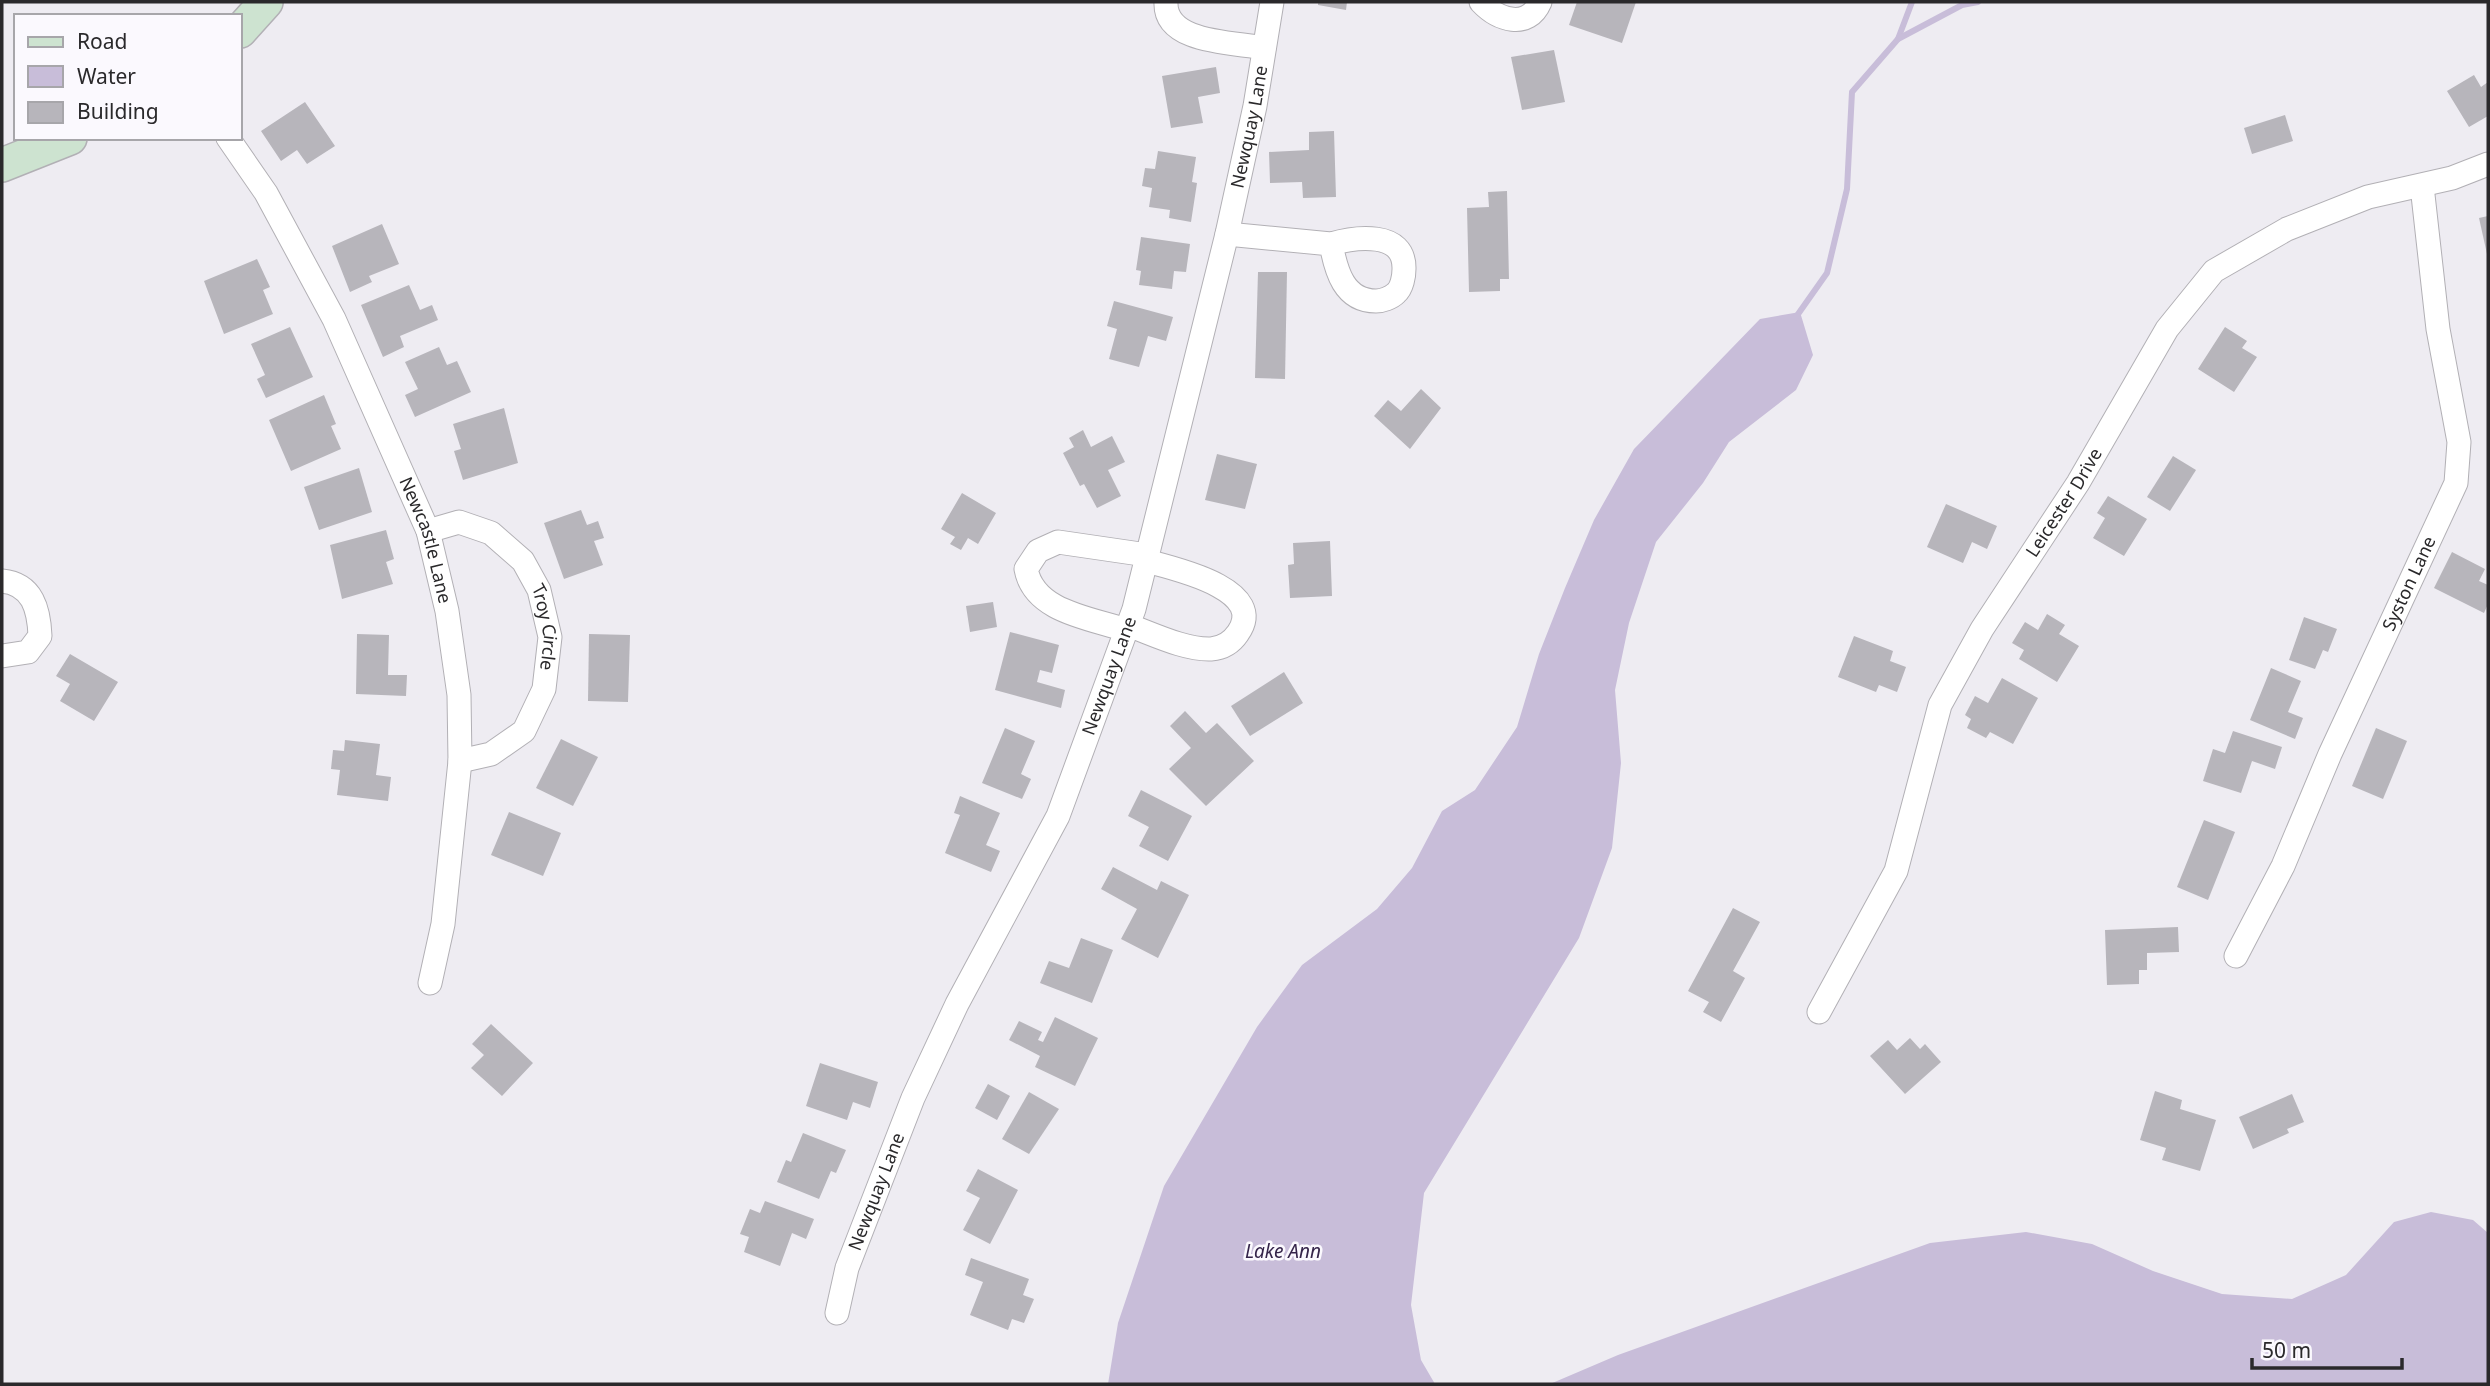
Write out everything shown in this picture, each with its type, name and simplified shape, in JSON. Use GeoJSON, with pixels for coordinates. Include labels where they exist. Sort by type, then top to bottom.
{"type":"FeatureCollection","features":[{"type":"Feature","properties":{"kind":"main road"},"geometry":{"type":"LineString","coordinates":[[242,30],[266,2]]}},
{"type":"Feature","properties":{"kind":"main road"},"geometry":{"type":"LineString","coordinates":[[2,165],[65,140]]}},
{"type":"Feature","properties":{"kind":"street"},"geometry":{"type":"LineString","coordinates":[[1166,2],[1165,10],[1172,24],[1190,36],[1264,48]]}},
{"type":"Feature","properties":{"kind":"street","name":"Newquay Lane"},"geometry":{"type":"LineString","coordinates":[[837,1314],[847,1268],[913,1098],[957,1004],[1058,816],[1127,628],[1147,558],[1227,234],[1272,2]]}},
{"type":"Feature","properties":{"kind":"street"},"geometry":{"type":"LineString","coordinates":[[1481,2],[1505,19],[1523,20],[1536,11],[1540,2]]}},
{"type":"Feature","properties":{"kind":"street","name":"Newcastle Lane"},"geometry":{"type":"LineString","coordinates":[[229,140],[266,193],[334,319],[428,531],[447,611],[460,695],[460,761],[443,924],[430,983]]}},
{"type":"Feature","properties":{"kind":"street","name":"Leicester Drive"},"geometry":{"type":"LineString","coordinates":[[1819,1012],[1896,871],[1940,705],[1982,629],[2078,483],[2167,329],[2214,271],[2287,229],[2368,197],[2421,186],[2488,164]]}},
{"type":"Feature","properties":{"kind":"street","name":"Syston Lane"},"geometry":{"type":"LineString","coordinates":[[2236,956],[2283,866],[2330,754],[2456,483],[2459,442],[2438,329],[2421,186]]}},
{"type":"Feature","properties":{"kind":"street"},"geometry":{"type":"LineString","coordinates":[[1227,234],[1331,244]]}},
{"type":"Feature","properties":{"kind":"street","name":"Troy Circle"},"geometry":{"type":"LineString","coordinates":[[428,531],[460,522],[491,533],[523,561],[539,590],[550,637],[544,689],[524,731],[491,754],[460,761]]}},
{"type":"Feature","properties":{"kind":"street"},"geometry":{"type":"LineString","coordinates":[[1058,542],[1147,558],[1229,591],[1242,608],[1242,628],[1231,643],[1211,649],[1127,628],[1043,601],[1029,584],[1027,569],[1038,551],[1058,542]]}},
{"type":"Feature","properties":{"kind":"street"},"geometry":{"type":"LineString","coordinates":[[2,581],[11,582],[30,593],[39,611],[40,636],[28,652],[2,656]]}},
{"type":"Feature","properties":{"kind":"water","name":"Lake Ann"},"geometry":{"type":"Polygon","coordinates":[[[1800,312],[1813,355],[1796,390],[1729,442],[1703,483],[1656,542],[1629,623],[1615,690],[1621,763],[1612,848],[1579,938],[1424,1193],[1411,1305],[1421,1360],[1435,1384],[1108,1384],[1118,1323],[1164,1186],[1257,1027],[1302,965],[1377,909],[1412,868],[1442,811],[1475,790],[1517,727],[1539,654],[1565,588],[1594,520],[1634,449],[1760,319],[1800,312]]]}},
{"type":"Feature","properties":{"kind":"water"},"geometry":{"type":"Polygon","coordinates":[[[2431,1212],[2473,1220],[2488,1233],[2488,1384],[1550,1384],[1618,1355],[1930,1243],[2026,1232],[2092,1244],[2153,1271],[2222,1294],[2292,1299],[2346,1275],[2394,1222],[2431,1212]]]}},
{"type":"Feature","properties":{"kind":"building"},"geometry":{"type":"Polygon","coordinates":[[[1318,2],[1347,2],[1346,10],[1318,5],[1318,2]]]}},
{"type":"Feature","properties":{"kind":"building"},"geometry":{"type":"Polygon","coordinates":[[[1577,2],[1636,2],[1622,43],[1569,25],[1577,2]]]}},
{"type":"Feature","properties":{"kind":"building"},"geometry":{"type":"Polygon","coordinates":[[[1554,50],[1565,102],[1522,110],[1511,57],[1554,50]]]}},
{"type":"Feature","properties":{"kind":"building"},"geometry":{"type":"Polygon","coordinates":[[[1216,67],[1220,93],[1198,97],[1203,123],[1171,128],[1162,76],[1216,67]]]}},
{"type":"Feature","properties":{"kind":"building"},"geometry":{"type":"Polygon","coordinates":[[[2474,75],[2481,87],[2488,82],[2488,116],[2469,127],[2447,91],[2474,75]]]}},
{"type":"Feature","properties":{"kind":"building"},"geometry":{"type":"Polygon","coordinates":[[[305,102],[335,146],[307,164],[297,150],[281,161],[261,131],[305,102]]]}},
{"type":"Feature","properties":{"kind":"building"},"geometry":{"type":"Polygon","coordinates":[[[2285,115],[2293,141],[2252,154],[2244,128],[2285,115]]]}},
{"type":"Feature","properties":{"kind":"building"},"geometry":{"type":"Polygon","coordinates":[[[1334,131],[1336,197],[1303,198],[1302,182],[1270,183],[1269,152],[1309,150],[1309,132],[1334,131]]]}},
{"type":"Feature","properties":{"kind":"building"},"geometry":{"type":"Polygon","coordinates":[[[1158,151],[1196,157],[1192,182],[1197,183],[1191,222],[1169,218],[1170,210],[1149,207],[1152,188],[1142,186],[1145,168],[1155,169],[1158,151]]]}},
{"type":"Feature","properties":{"kind":"building"},"geometry":{"type":"Polygon","coordinates":[[[1507,191],[1509,279],[1500,279],[1500,291],[1469,292],[1467,208],[1489,207],[1488,192],[1507,191]]]}},
{"type":"Feature","properties":{"kind":"building"},"geometry":{"type":"Polygon","coordinates":[[[2488,216],[2488,254],[2487,254],[2479,218],[2488,216]]]}},
{"type":"Feature","properties":{"kind":"building"},"geometry":{"type":"Polygon","coordinates":[[[382,224],[399,264],[369,276],[372,282],[350,292],[332,246],[382,224]]]}},
{"type":"Feature","properties":{"kind":"building"},"geometry":{"type":"Polygon","coordinates":[[[1141,237],[1190,244],[1186,272],[1174,271],[1172,289],[1139,285],[1141,271],[1136,270],[1141,237]]]}},
{"type":"Feature","properties":{"kind":"building"},"geometry":{"type":"Polygon","coordinates":[[[257,259],[270,287],[263,290],[273,314],[224,334],[204,281],[257,259]]]}},
{"type":"Feature","properties":{"kind":"building"},"geometry":{"type":"Polygon","coordinates":[[[1258,272],[1287,272],[1285,379],[1255,378],[1258,272]]]}},
{"type":"Feature","properties":{"kind":"building"},"geometry":{"type":"Polygon","coordinates":[[[409,285],[420,310],[432,305],[438,320],[400,336],[404,347],[383,357],[361,305],[409,285]]]}},
{"type":"Feature","properties":{"kind":"building"},"geometry":{"type":"Polygon","coordinates":[[[1114,301],[1173,317],[1166,341],[1148,336],[1139,367],[1109,359],[1117,329],[1107,326],[1114,301]]]}},
{"type":"Feature","properties":{"kind":"building"},"geometry":{"type":"Polygon","coordinates":[[[290,327],[313,377],[266,398],[257,379],[265,375],[251,344],[290,327]]]}},
{"type":"Feature","properties":{"kind":"building"},"geometry":{"type":"Polygon","coordinates":[[[2225,327],[2247,341],[2242,348],[2257,357],[2234,392],[2198,369],[2225,327]]]}},
{"type":"Feature","properties":{"kind":"building"},"geometry":{"type":"Polygon","coordinates":[[[439,347],[447,365],[457,361],[471,392],[415,417],[405,395],[418,389],[405,362],[439,347]]]}},
{"type":"Feature","properties":{"kind":"building"},"geometry":{"type":"Polygon","coordinates":[[[1421,389],[1441,408],[1410,449],[1374,416],[1388,400],[1401,411],[1421,389]]]}},
{"type":"Feature","properties":{"kind":"building"},"geometry":{"type":"Polygon","coordinates":[[[324,395],[336,424],[331,426],[341,449],[291,471],[269,420],[324,395]]]}},
{"type":"Feature","properties":{"kind":"building"},"geometry":{"type":"Polygon","coordinates":[[[504,408],[518,463],[463,480],[454,451],[461,449],[453,424],[504,408]]]}},
{"type":"Feature","properties":{"kind":"building"},"geometry":{"type":"Polygon","coordinates":[[[1083,430],[1091,447],[1112,436],[1125,462],[1108,470],[1121,496],[1097,508],[1084,484],[1080,486],[1063,453],[1074,447],[1069,438],[1083,430]]]}},
{"type":"Feature","properties":{"kind":"building"},"geometry":{"type":"Polygon","coordinates":[[[1217,454],[1257,464],[1245,509],[1205,500],[1217,454]]]}},
{"type":"Feature","properties":{"kind":"building"},"geometry":{"type":"Polygon","coordinates":[[[2173,456],[2196,470],[2170,511],[2147,497],[2173,456]]]}},
{"type":"Feature","properties":{"kind":"building"},"geometry":{"type":"Polygon","coordinates":[[[359,468],[372,512],[319,530],[304,487],[359,468]]]}},
{"type":"Feature","properties":{"kind":"building"},"geometry":{"type":"Polygon","coordinates":[[[962,493],[996,513],[978,544],[968,538],[961,550],[950,544],[955,537],[941,529],[962,493]]]}},
{"type":"Feature","properties":{"kind":"building"},"geometry":{"type":"Polygon","coordinates":[[[2108,496],[2147,519],[2124,556],[2093,538],[2105,518],[2097,513],[2108,496]]]}},
{"type":"Feature","properties":{"kind":"building"},"geometry":{"type":"Polygon","coordinates":[[[1946,504],[1997,526],[1987,549],[1972,542],[1963,563],[1927,547],[1946,504]]]}},
{"type":"Feature","properties":{"kind":"building"},"geometry":{"type":"Polygon","coordinates":[[[581,510],[587,525],[598,521],[604,538],[594,541],[603,565],[564,579],[544,523],[581,510]]]}},
{"type":"Feature","properties":{"kind":"building"},"geometry":{"type":"Polygon","coordinates":[[[386,530],[394,559],[386,562],[393,584],[342,599],[330,545],[386,530]]]}},
{"type":"Feature","properties":{"kind":"building"},"geometry":{"type":"Polygon","coordinates":[[[1330,541],[1332,596],[1290,598],[1288,565],[1294,564],[1293,543],[1330,541]]]}},
{"type":"Feature","properties":{"kind":"building"},"geometry":{"type":"Polygon","coordinates":[[[2452,552],[2485,569],[2479,581],[2488,585],[2488,604],[2484,613],[2434,588],[2452,552]]]}},
{"type":"Feature","properties":{"kind":"building"},"geometry":{"type":"Polygon","coordinates":[[[993,602],[997,627],[970,632],[966,606],[993,602]]]}},
{"type":"Feature","properties":{"kind":"building"},"geometry":{"type":"Polygon","coordinates":[[[2047,614],[2065,625],[2059,634],[2079,646],[2057,682],[2019,659],[2024,650],[2012,643],[2025,622],[2038,630],[2047,614]]]}},
{"type":"Feature","properties":{"kind":"building"},"geometry":{"type":"Polygon","coordinates":[[[2304,617],[2337,629],[2328,652],[2323,650],[2315,669],[2289,660],[2304,617]]]}},
{"type":"Feature","properties":{"kind":"building"},"geometry":{"type":"Polygon","coordinates":[[[1010,632],[1059,645],[1052,673],[1040,670],[1037,682],[1065,690],[1061,708],[995,690],[1010,632]]]}},
{"type":"Feature","properties":{"kind":"building"},"geometry":{"type":"Polygon","coordinates":[[[357,634],[389,635],[388,675],[407,675],[406,696],[356,694],[357,634]]]}},
{"type":"Feature","properties":{"kind":"building"},"geometry":{"type":"Polygon","coordinates":[[[589,634],[630,635],[628,702],[588,701],[589,634]]]}},
{"type":"Feature","properties":{"kind":"building"},"geometry":{"type":"Polygon","coordinates":[[[1854,636],[1893,651],[1890,661],[1906,667],[1897,692],[1879,685],[1876,692],[1838,677],[1854,636]]]}},
{"type":"Feature","properties":{"kind":"building"},"geometry":{"type":"Polygon","coordinates":[[[70,654],[118,682],[94,721],[60,701],[70,684],[56,676],[70,654]]]}},
{"type":"Feature","properties":{"kind":"building"},"geometry":{"type":"Polygon","coordinates":[[[2271,668],[2301,681],[2288,712],[2303,718],[2295,739],[2250,720],[2271,668]]]}},
{"type":"Feature","properties":{"kind":"building"},"geometry":{"type":"Polygon","coordinates":[[[1284,672],[1303,703],[1250,736],[1231,706],[1284,672]]]}},
{"type":"Feature","properties":{"kind":"building"},"geometry":{"type":"Polygon","coordinates":[[[2002,678],[2038,698],[2013,744],[1990,732],[1986,738],[1967,728],[1971,719],[1965,715],[1975,696],[1988,703],[2002,678]]]}},
{"type":"Feature","properties":{"kind":"building"},"geometry":{"type":"Polygon","coordinates":[[[1185,711],[1206,733],[1217,723],[1254,761],[1206,806],[1169,769],[1191,748],[1170,726],[1185,711]]]}},
{"type":"Feature","properties":{"kind":"building"},"geometry":{"type":"Polygon","coordinates":[[[1005,728],[1035,741],[1021,774],[1031,779],[1022,799],[982,783],[1005,728]]]}},
{"type":"Feature","properties":{"kind":"building"},"geometry":{"type":"Polygon","coordinates":[[[2376,728],[2407,741],[2383,799],[2352,786],[2376,728]]]}},
{"type":"Feature","properties":{"kind":"building"},"geometry":{"type":"Polygon","coordinates":[[[2233,731],[2282,747],[2275,769],[2252,761],[2241,793],[2203,781],[2213,749],[2225,753],[2233,731]]]}},
{"type":"Feature","properties":{"kind":"building"},"geometry":{"type":"Polygon","coordinates":[[[561,739],[598,757],[573,806],[536,788],[561,739]]]}},
{"type":"Feature","properties":{"kind":"building"},"geometry":{"type":"Polygon","coordinates":[[[345,740],[380,744],[376,775],[391,777],[388,801],[337,795],[340,770],[331,769],[333,750],[344,751],[345,740]]]}},
{"type":"Feature","properties":{"kind":"building"},"geometry":{"type":"Polygon","coordinates":[[[1141,790],[1192,816],[1168,861],[1139,846],[1149,827],[1128,816],[1141,790]]]}},
{"type":"Feature","properties":{"kind":"building"},"geometry":{"type":"Polygon","coordinates":[[[960,796],[1000,813],[986,845],[1000,851],[991,872],[945,853],[960,815],[954,813],[960,796]]]}},
{"type":"Feature","properties":{"kind":"building"},"geometry":{"type":"Polygon","coordinates":[[[509,812],[561,833],[543,876],[491,855],[509,812]]]}},
{"type":"Feature","properties":{"kind":"building"},"geometry":{"type":"Polygon","coordinates":[[[2204,820],[2235,832],[2208,900],[2177,887],[2204,820]]]}},
{"type":"Feature","properties":{"kind":"building"},"geometry":{"type":"Polygon","coordinates":[[[1113,867],[1157,890],[1161,881],[1189,895],[1158,958],[1121,939],[1137,909],[1101,889],[1113,867]]]}},
{"type":"Feature","properties":{"kind":"building"},"geometry":{"type":"Polygon","coordinates":[[[1733,908],[1760,922],[1733,971],[1745,978],[1721,1022],[1703,1012],[1709,1002],[1688,991],[1733,908]]]}},
{"type":"Feature","properties":{"kind":"building"},"geometry":{"type":"Polygon","coordinates":[[[2178,927],[2179,952],[2147,953],[2147,970],[2139,970],[2139,984],[2107,985],[2105,930],[2178,927]]]}},
{"type":"Feature","properties":{"kind":"building"},"geometry":{"type":"Polygon","coordinates":[[[1081,938],[1113,950],[1092,1003],[1040,983],[1049,961],[1069,968],[1081,938]]]}},
{"type":"Feature","properties":{"kind":"building"},"geometry":{"type":"Polygon","coordinates":[[[1055,1017],[1098,1038],[1075,1086],[1035,1067],[1040,1056],[1009,1040],[1019,1021],[1042,1032],[1038,1040],[1043,1042],[1055,1017]]]}},
{"type":"Feature","properties":{"kind":"building"},"geometry":{"type":"Polygon","coordinates":[[[491,1024],[533,1063],[502,1096],[471,1068],[484,1055],[472,1044],[491,1024]]]}},
{"type":"Feature","properties":{"kind":"building"},"geometry":{"type":"Polygon","coordinates":[[[1910,1038],[1920,1049],[1925,1044],[1941,1062],[1905,1094],[1870,1056],[1888,1040],[1897,1050],[1910,1038]]]}},
{"type":"Feature","properties":{"kind":"building"},"geometry":{"type":"Polygon","coordinates":[[[820,1063],[878,1082],[870,1108],[853,1102],[847,1120],[806,1106],[820,1063]]]}},
{"type":"Feature","properties":{"kind":"building"},"geometry":{"type":"Polygon","coordinates":[[[988,1084],[1010,1096],[997,1120],[975,1108],[988,1084]]]}},
{"type":"Feature","properties":{"kind":"building"},"geometry":{"type":"Polygon","coordinates":[[[2155,1091],[2182,1100],[2180,1109],[2216,1120],[2200,1171],[2162,1160],[2166,1148],[2140,1140],[2155,1091]]]}},
{"type":"Feature","properties":{"kind":"building"},"geometry":{"type":"Polygon","coordinates":[[[1029,1092],[1059,1109],[1029,1154],[1002,1139],[1029,1092]]]}},
{"type":"Feature","properties":{"kind":"building"},"geometry":{"type":"Polygon","coordinates":[[[2292,1094],[2304,1122],[2287,1129],[2289,1133],[2253,1149],[2239,1117],[2292,1094]]]}},
{"type":"Feature","properties":{"kind":"building"},"geometry":{"type":"Polygon","coordinates":[[[803,1133],[846,1150],[836,1173],[831,1171],[819,1199],[777,1182],[786,1160],[791,1162],[803,1133]]]}},
{"type":"Feature","properties":{"kind":"building"},"geometry":{"type":"Polygon","coordinates":[[[978,1169],[1018,1190],[990,1244],[963,1230],[980,1198],[966,1191],[978,1169]]]}},
{"type":"Feature","properties":{"kind":"building"},"geometry":{"type":"Polygon","coordinates":[[[765,1201],[814,1219],[806,1239],[792,1233],[780,1266],[744,1252],[749,1237],[740,1234],[750,1209],[760,1213],[765,1201]]]}},
{"type":"Feature","properties":{"kind":"building"},"geometry":{"type":"Polygon","coordinates":[[[971,1258],[1029,1279],[1023,1295],[1034,1299],[1024,1323],[1012,1319],[1008,1330],[970,1315],[983,1282],[965,1275],[971,1258]]]}},
{"type":"Feature","properties":{"kind":"waterway"},"geometry":{"type":"LineString","coordinates":[[1898,39],[1912,2]]}},
{"type":"Feature","properties":{"kind":"waterway"},"geometry":{"type":"LineString","coordinates":[[1796,317],[1827,273],[1847,189],[1852,92],[1898,39],[1962,5],[1978,2]]}}]}
